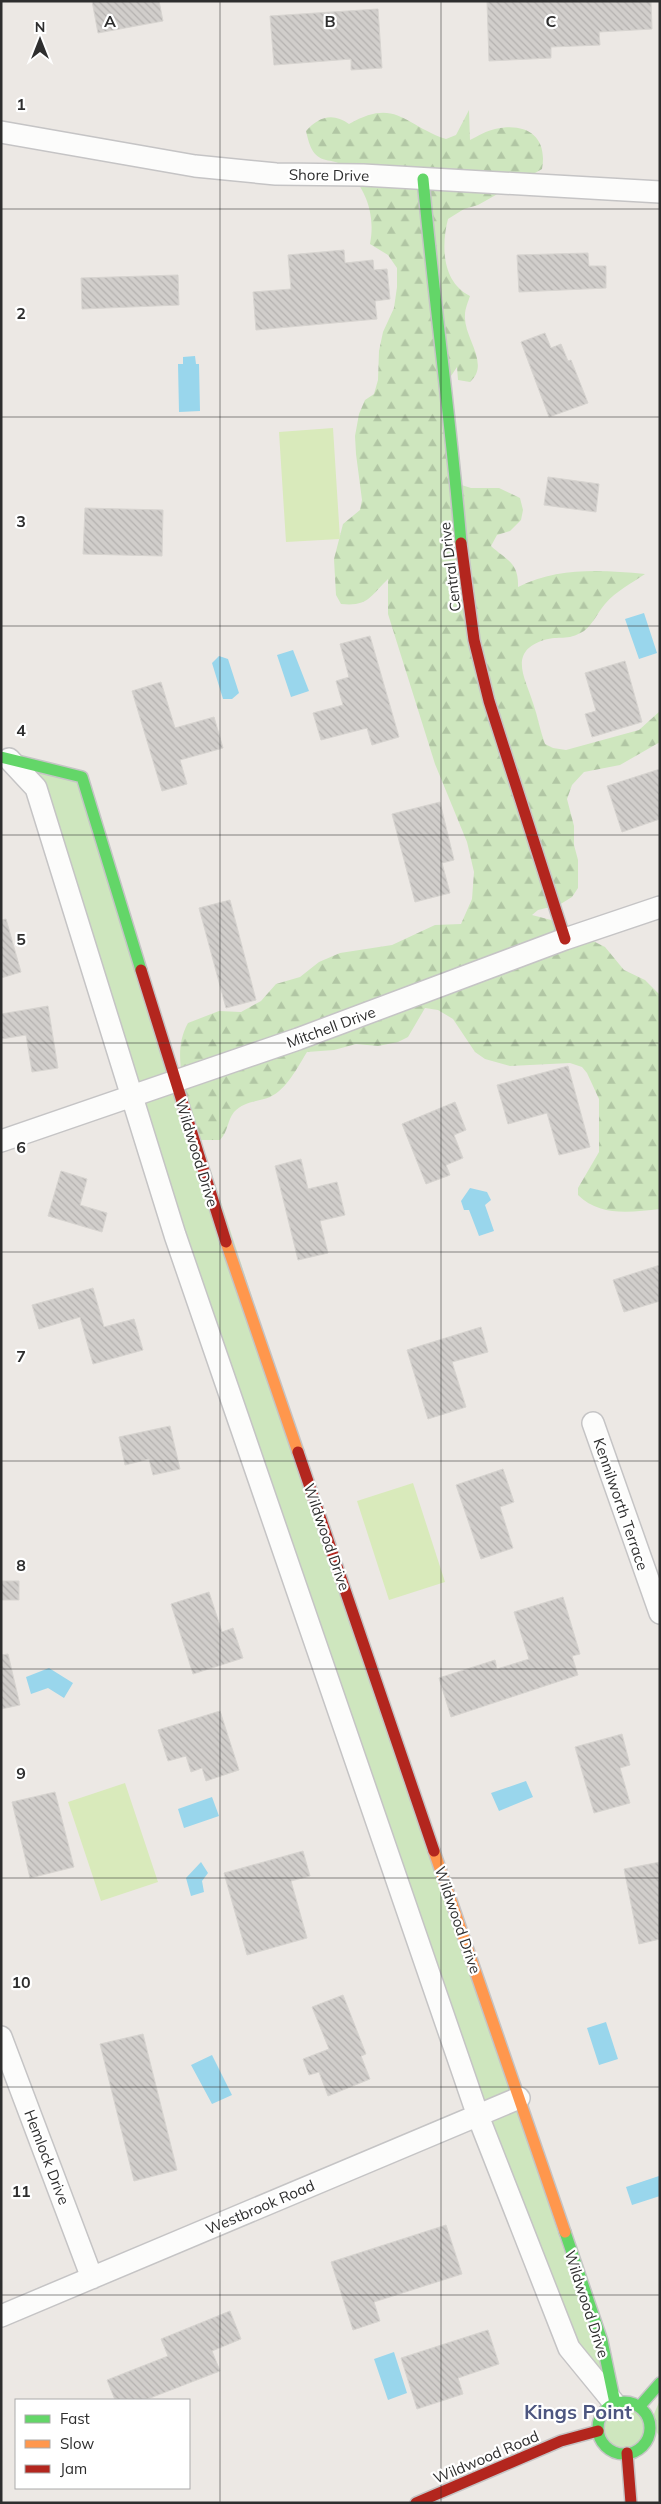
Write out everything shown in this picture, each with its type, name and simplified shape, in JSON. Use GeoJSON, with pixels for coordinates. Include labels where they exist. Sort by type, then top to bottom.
{"type":"FeatureCollection","features":[{"type":"Feature","properties":{"kind":"street","name":"Shore Drive"},"geometry":{"type":"LineString","coordinates":[[1,132],[195,166],[276,174],[364,175],[423,180],[660,192]]}},
{"type":"Feature","properties":{"kind":"street","name":"Central Drive"},"geometry":{"type":"LineString","coordinates":[[423,180],[434,299],[453,443],[461,545],[474,640],[489,701],[565,939]]}},
{"type":"Feature","properties":{"kind":"street","name":"Wildwood Drive"},"geometry":{"type":"LineString","coordinates":[[5,758],[82,777],[216,1214],[602,2341],[615,2403]]}},
{"type":"Feature","properties":{"kind":"street","name":"Wildwood Drive"},"geometry":{"type":"LineString","coordinates":[[5,758],[36,788],[176,1235],[478,2116],[569,2348],[615,2403]]}},
{"type":"Feature","properties":{"kind":"street","name":"Mitchell Drive"},"geometry":{"type":"LineString","coordinates":[[1,1141],[298,1039],[565,939],[660,907]]}},
{"type":"Feature","properties":{"kind":"street","name":"Kennilworth Terrace"},"geometry":{"type":"LineString","coordinates":[[593,1424],[660,1613]]}},
{"type":"Feature","properties":{"kind":"street","name":"Hemlock Drive"},"geometry":{"type":"LineString","coordinates":[[1,2037],[92,2278]]}},
{"type":"Feature","properties":{"kind":"street","name":"Westbrook Road"},"geometry":{"type":"LineString","coordinates":[[1,2316],[519,2098]]}},
{"type":"Feature","properties":{"kind":"street"},"geometry":{"type":"LineString","coordinates":[[638,2407],[660,2383]]}},
{"type":"Feature","properties":{"kind":"street"},"geometry":{"type":"LineString","coordinates":[[627,2402],[638,2407],[648,2421],[647,2438],[635,2450],[627,2453],[619,2453],[605,2445],[598,2431],[603,2411],[615,2403],[627,2402]]}},
{"type":"Feature","properties":{"kind":"street","name":"Wildwood Road"},"geometry":{"type":"LineString","coordinates":[[416,2503],[562,2441],[598,2431]]}},
{"type":"Feature","properties":{"kind":"street"},"geometry":{"type":"LineString","coordinates":[[627,2453],[631,2503]]}},
{"type":"Feature","properties":{"kind":"green space"},"geometry":{"type":"Polygon","coordinates":[[[469,110],[470,140],[492,130],[506,127],[525,130],[538,140],[542,148],[543,158],[542,169],[478,205],[464,209],[448,219],[445,240],[446,262],[454,282],[470,296],[465,315],[478,367],[476,375],[470,382],[458,380],[457,367],[447,382],[452,482],[471,488],[499,488],[520,498],[523,510],[521,520],[510,531],[497,535],[491,546],[511,562],[518,579],[518,587],[564,573],[596,571],[645,574],[609,599],[584,631],[568,637],[544,640],[533,645],[522,659],[522,667],[545,744],[553,748],[566,750],[639,730],[660,711],[660,742],[620,765],[584,772],[572,785],[567,799],[574,826],[574,845],[578,860],[578,888],[572,897],[559,905],[538,910],[532,915],[551,920],[605,947],[624,970],[645,980],[660,995],[660,1209],[627,1212],[606,1210],[596,1207],[578,1195],[578,1188],[599,1152],[599,1099],[587,1073],[582,1067],[570,1063],[510,1066],[485,1059],[475,1052],[453,1019],[438,1010],[425,1008],[408,1037],[398,1042],[378,1046],[356,1044],[334,1050],[307,1052],[282,1089],[270,1097],[246,1104],[234,1112],[225,1134],[220,1140],[201,1140],[183,1082],[180,1051],[182,1037],[188,1023],[219,1011],[241,1012],[261,1001],[276,984],[300,977],[319,962],[340,953],[392,945],[435,925],[461,924],[472,899],[474,872],[467,842],[435,764],[388,614],[388,579],[369,599],[358,604],[341,604],[336,595],[334,559],[343,524],[360,510],[362,500],[355,436],[359,414],[365,400],[374,394],[378,380],[379,351],[383,332],[394,308],[397,268],[388,255],[370,244],[370,211],[367,200],[357,181],[340,164],[317,156],[310,145],[306,131],[321,119],[332,117],[349,124],[365,116],[389,113],[446,139],[456,135],[469,110]]]}},
{"type":"Feature","properties":{"kind":"green space"},"geometry":{"type":"Polygon","coordinates":[[[333,428],[340,539],[286,542],[279,432],[333,428]]]}},
{"type":"Feature","properties":{"kind":"green space"},"geometry":{"type":"Polygon","coordinates":[[[9,759],[82,777],[613,2401],[569,2348],[478,2116],[36,788],[9,759]]]}},
{"type":"Feature","properties":{"kind":"green space"},"geometry":{"type":"Polygon","coordinates":[[[413,1483],[445,1582],[389,1600],[357,1501],[413,1483]]]}},
{"type":"Feature","properties":{"kind":"green space"},"geometry":{"type":"Polygon","coordinates":[[[125,1783],[158,1882],[101,1901],[68,1802],[125,1783]]]}},
{"type":"Feature","properties":{"kind":"green space"},"geometry":{"type":"Polygon","coordinates":[[[660,2400],[660,2437],[650,2423],[660,2400]]]}},
{"type":"Feature","properties":{"kind":"green space"},"geometry":{"type":"Polygon","coordinates":[[[616,2405],[644,2415],[647,2428],[644,2438],[638,2446],[629,2450],[620,2450],[611,2446],[604,2439],[601,2426],[603,2416],[616,2405]]]}},
{"type":"Feature","properties":{"kind":"water"},"geometry":{"type":"Polygon","coordinates":[[[195,356],[196,364],[199,364],[200,411],[179,412],[178,364],[183,364],[183,357],[195,356]]]}},
{"type":"Feature","properties":{"kind":"water"},"geometry":{"type":"Polygon","coordinates":[[[644,613],[657,653],[639,659],[625,619],[644,613]]]}},
{"type":"Feature","properties":{"kind":"water"},"geometry":{"type":"Polygon","coordinates":[[[293,650],[309,691],[291,697],[277,655],[293,650]]]}},
{"type":"Feature","properties":{"kind":"water"},"geometry":{"type":"Polygon","coordinates":[[[219,656],[228,659],[239,693],[232,699],[223,699],[212,663],[219,656]]]}},
{"type":"Feature","properties":{"kind":"water"},"geometry":{"type":"Polygon","coordinates":[[[470,1188],[487,1192],[491,1200],[485,1205],[494,1231],[479,1236],[469,1210],[464,1210],[461,1201],[470,1188]]]}},
{"type":"Feature","properties":{"kind":"water"},"geometry":{"type":"Polygon","coordinates":[[[49,1668],[73,1683],[64,1698],[48,1688],[31,1694],[26,1677],[49,1668]]]}},
{"type":"Feature","properties":{"kind":"water"},"geometry":{"type":"Polygon","coordinates":[[[526,1781],[533,1797],[499,1811],[491,1793],[526,1781]]]}},
{"type":"Feature","properties":{"kind":"water"},"geometry":{"type":"Polygon","coordinates":[[[212,1797],[219,1816],[184,1828],[178,1809],[212,1797]]]}},
{"type":"Feature","properties":{"kind":"water"},"geometry":{"type":"Polygon","coordinates":[[[201,1862],[208,1873],[202,1881],[204,1892],[191,1896],[186,1878],[201,1862]]]}},
{"type":"Feature","properties":{"kind":"water"},"geometry":{"type":"Polygon","coordinates":[[[606,2022],[618,2059],[599,2065],[587,2028],[606,2022]]]}},
{"type":"Feature","properties":{"kind":"water"},"geometry":{"type":"Polygon","coordinates":[[[212,2055],[232,2095],[212,2104],[191,2065],[212,2055]]]}},
{"type":"Feature","properties":{"kind":"water"},"geometry":{"type":"Polygon","coordinates":[[[659,2176],[660,2196],[632,2205],[626,2187],[659,2176]]]}},
{"type":"Feature","properties":{"kind":"water"},"geometry":{"type":"Polygon","coordinates":[[[394,2352],[407,2393],[388,2400],[374,2359],[394,2352]]]}},
{"type":"Feature","properties":{"kind":"building"},"geometry":{"type":"Polygon","coordinates":[[[92,1],[159,1],[163,21],[98,33],[92,1]]]}},
{"type":"Feature","properties":{"kind":"building"},"geometry":{"type":"Polygon","coordinates":[[[487,1],[651,1],[652,29],[599,32],[600,45],[551,47],[551,58],[489,61],[487,1]]]}},
{"type":"Feature","properties":{"kind":"building"},"geometry":{"type":"Polygon","coordinates":[[[378,9],[382,68],[351,70],[351,59],[274,65],[270,16],[378,9]]]}},
{"type":"Feature","properties":{"kind":"building"},"geometry":{"type":"Polygon","coordinates":[[[344,250],[345,263],[373,260],[374,270],[387,269],[390,299],[375,301],[377,319],[256,330],[253,292],[291,289],[288,255],[344,250]]]}},
{"type":"Feature","properties":{"kind":"building"},"geometry":{"type":"Polygon","coordinates":[[[588,253],[589,266],[606,266],[606,288],[519,292],[517,255],[588,253]]]}},
{"type":"Feature","properties":{"kind":"building"},"geometry":{"type":"Polygon","coordinates":[[[178,275],[179,305],[82,309],[81,278],[178,275]]]}},
{"type":"Feature","properties":{"kind":"building"},"geometry":{"type":"Polygon","coordinates":[[[545,333],[551,348],[561,344],[568,361],[571,360],[588,403],[549,417],[521,342],[545,333]]]}},
{"type":"Feature","properties":{"kind":"building"},"geometry":{"type":"Polygon","coordinates":[[[548,477],[599,484],[596,512],[544,505],[548,477]]]}},
{"type":"Feature","properties":{"kind":"building"},"geometry":{"type":"Polygon","coordinates":[[[85,508],[163,510],[162,556],[83,554],[85,508]]]}},
{"type":"Feature","properties":{"kind":"building"},"geometry":{"type":"Polygon","coordinates":[[[370,636],[399,737],[372,745],[367,728],[321,740],[313,713],[343,705],[336,681],[349,677],[340,644],[370,636]]]}},
{"type":"Feature","properties":{"kind":"building"},"geometry":{"type":"Polygon","coordinates":[[[625,661],[642,722],[592,737],[585,714],[596,711],[585,673],[625,661]]]}},
{"type":"Feature","properties":{"kind":"building"},"geometry":{"type":"Polygon","coordinates":[[[161,682],[175,728],[214,717],[223,748],[180,760],[187,784],[162,791],[132,691],[161,682]]]}},
{"type":"Feature","properties":{"kind":"building"},"geometry":{"type":"Polygon","coordinates":[[[660,769],[660,819],[622,832],[607,786],[660,769]]]}},
{"type":"Feature","properties":{"kind":"building"},"geometry":{"type":"Polygon","coordinates":[[[440,802],[454,860],[442,863],[450,893],[415,902],[392,814],[440,802]]]}},
{"type":"Feature","properties":{"kind":"building"},"geometry":{"type":"Polygon","coordinates":[[[230,900],[256,1000],[226,1008],[199,908],[230,900]]]}},
{"type":"Feature","properties":{"kind":"building"},"geometry":{"type":"Polygon","coordinates":[[[6,919],[21,972],[1,978],[1,920],[6,919]]]}},
{"type":"Feature","properties":{"kind":"building"},"geometry":{"type":"Polygon","coordinates":[[[48,1006],[58,1068],[32,1072],[26,1035],[1,1039],[1,1014],[48,1006]]]}},
{"type":"Feature","properties":{"kind":"building"},"geometry":{"type":"Polygon","coordinates":[[[568,1066],[590,1147],[559,1155],[547,1113],[508,1124],[497,1085],[568,1066]]]}},
{"type":"Feature","properties":{"kind":"building"},"geometry":{"type":"Polygon","coordinates":[[[455,1102],[466,1130],[454,1135],[463,1158],[446,1165],[450,1175],[426,1184],[402,1124],[455,1102]]]}},
{"type":"Feature","properties":{"kind":"building"},"geometry":{"type":"Polygon","coordinates":[[[301,1159],[308,1189],[337,1182],[345,1215],[320,1221],[328,1253],[298,1260],[275,1166],[301,1159]]]}},
{"type":"Feature","properties":{"kind":"building"},"geometry":{"type":"Polygon","coordinates":[[[61,1171],[87,1179],[80,1205],[107,1213],[102,1232],[48,1216],[61,1171]]]}},
{"type":"Feature","properties":{"kind":"building"},"geometry":{"type":"Polygon","coordinates":[[[660,1265],[660,1301],[624,1312],[613,1280],[660,1265]]]}},
{"type":"Feature","properties":{"kind":"building"},"geometry":{"type":"Polygon","coordinates":[[[93,1288],[104,1327],[134,1319],[143,1350],[93,1364],[80,1317],[39,1329],[32,1305],[93,1288]]]}},
{"type":"Feature","properties":{"kind":"building"},"geometry":{"type":"Polygon","coordinates":[[[481,1327],[488,1352],[452,1362],[466,1407],[428,1419],[407,1350],[481,1327]]]}},
{"type":"Feature","properties":{"kind":"building"},"geometry":{"type":"Polygon","coordinates":[[[170,1426],[180,1469],[153,1475],[149,1459],[125,1465],[119,1437],[170,1426]]]}},
{"type":"Feature","properties":{"kind":"building"},"geometry":{"type":"Polygon","coordinates":[[[503,1469],[514,1502],[500,1507],[513,1548],[481,1559],[456,1485],[503,1469]]]}},
{"type":"Feature","properties":{"kind":"building"},"geometry":{"type":"Polygon","coordinates":[[[1,1581],[19,1581],[19,1600],[1,1600],[1,1581]]]}},
{"type":"Feature","properties":{"kind":"building"},"geometry":{"type":"Polygon","coordinates":[[[209,1592],[222,1632],[233,1628],[243,1658],[193,1674],[171,1604],[209,1592]]]}},
{"type":"Feature","properties":{"kind":"building"},"geometry":{"type":"Polygon","coordinates":[[[563,1597],[580,1654],[572,1656],[578,1675],[451,1717],[439,1678],[495,1660],[497,1669],[529,1659],[514,1612],[563,1597]]]}},
{"type":"Feature","properties":{"kind":"building"},"geometry":{"type":"Polygon","coordinates":[[[8,1654],[20,1705],[1,1709],[1,1655],[8,1654]]]}},
{"type":"Feature","properties":{"kind":"building"},"geometry":{"type":"Polygon","coordinates":[[[220,1711],[239,1770],[206,1781],[202,1768],[191,1772],[186,1756],[168,1761],[158,1730],[220,1711]]]}},
{"type":"Feature","properties":{"kind":"building"},"geometry":{"type":"Polygon","coordinates":[[[622,1734],[630,1765],[620,1768],[630,1803],[594,1813],[575,1747],[622,1734]]]}},
{"type":"Feature","properties":{"kind":"building"},"geometry":{"type":"Polygon","coordinates":[[[55,1792],[74,1867],[30,1878],[12,1802],[55,1792]]]}},
{"type":"Feature","properties":{"kind":"building"},"geometry":{"type":"Polygon","coordinates":[[[303,1851],[310,1876],[291,1881],[307,1938],[247,1955],[224,1873],[303,1851]]]}},
{"type":"Feature","properties":{"kind":"building"},"geometry":{"type":"Polygon","coordinates":[[[660,1862],[660,1939],[639,1944],[624,1869],[660,1862]]]}},
{"type":"Feature","properties":{"kind":"building"},"geometry":{"type":"Polygon","coordinates":[[[343,1995],[366,2054],[361,2056],[370,2079],[328,2096],[319,2072],[309,2075],[303,2059],[329,2049],[312,2007],[343,1995]]]}},
{"type":"Feature","properties":{"kind":"building"},"geometry":{"type":"Polygon","coordinates":[[[143,2034],[177,2170],[134,2181],[100,2044],[143,2034]]]}},
{"type":"Feature","properties":{"kind":"building"},"geometry":{"type":"Polygon","coordinates":[[[446,2225],[462,2274],[374,2302],[380,2321],[353,2330],[331,2262],[446,2225]]]}},
{"type":"Feature","properties":{"kind":"building"},"geometry":{"type":"Polygon","coordinates":[[[230,2311],[241,2339],[212,2351],[220,2371],[148,2399],[115,2399],[107,2380],[168,2356],[161,2339],[230,2311]]]}},
{"type":"Feature","properties":{"kind":"building"},"geometry":{"type":"Polygon","coordinates":[[[488,2330],[499,2364],[458,2378],[463,2394],[417,2409],[401,2358],[488,2330]]]}},
{"type":"Feature","properties":{"kind":"traffic: fast"},"geometry":{"type":"LineString","coordinates":[[423,179],[461,543]]}},
{"type":"Feature","properties":{"kind":"traffic: fast"},"geometry":{"type":"LineString","coordinates":[[1,757],[82,777],[141,970]]}},
{"type":"Feature","properties":{"kind":"traffic: fast"},"geometry":{"type":"LineString","coordinates":[[565,2232],[602,2341],[615,2403]]}},
{"type":"Feature","properties":{"kind":"traffic: fast"},"geometry":{"type":"LineString","coordinates":[[639,2407],[660,2383]]}},
{"type":"Feature","properties":{"kind":"traffic: fast"},"geometry":{"type":"LineString","coordinates":[[624,2402],[634,2404],[642,2410],[648,2418],[650,2428],[648,2438],[642,2446],[634,2452],[624,2454],[614,2452],[606,2446],[600,2438],[598,2428],[600,2418],[606,2410],[614,2404],[624,2402]]}},
{"type":"Feature","properties":{"kind":"traffic: slow"},"geometry":{"type":"LineString","coordinates":[[226,1242],[298,1452]]}},
{"type":"Feature","properties":{"kind":"traffic: slow"},"geometry":{"type":"LineString","coordinates":[[434,1851],[565,2232]]}},
{"type":"Feature","properties":{"kind":"traffic: jam"},"geometry":{"type":"LineString","coordinates":[[461,543],[474,640],[489,701],[565,939]]}},
{"type":"Feature","properties":{"kind":"traffic: jam"},"geometry":{"type":"LineString","coordinates":[[141,970],[226,1242]]}},
{"type":"Feature","properties":{"kind":"traffic: jam"},"geometry":{"type":"LineString","coordinates":[[298,1452],[434,1851]]}},
{"type":"Feature","properties":{"kind":"traffic: jam"},"geometry":{"type":"LineString","coordinates":[[416,2503],[561,2441],[598,2431]]}},
{"type":"Feature","properties":{"kind":"traffic: jam"},"geometry":{"type":"LineString","coordinates":[[627,2453],[631,2503]]}},
{"type":"Feature","properties":{"kind":"district","name":"Kings Point"},"geometry":{"type":"Point","coordinates":[578,2411]}}]}
